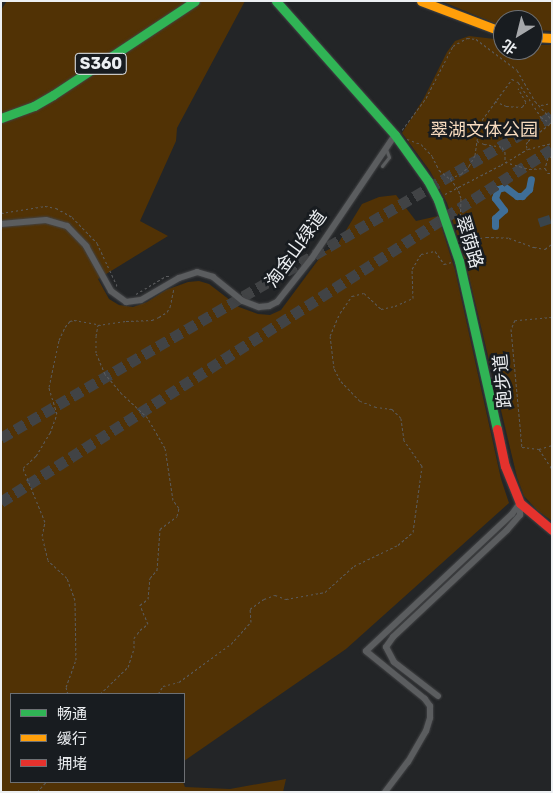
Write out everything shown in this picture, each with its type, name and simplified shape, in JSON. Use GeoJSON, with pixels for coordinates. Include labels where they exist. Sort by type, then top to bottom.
{"type":"FeatureCollection","features":[{"type":"Feature","properties":{"kind":"street","name":"S360"},"geometry":{"type":"LineString","coordinates":[[1,118],[34,106],[53,95],[195,1]]}},
{"type":"Feature","properties":{"kind":"street","name":"翠荫路"},"geometry":{"type":"LineString","coordinates":[[276,1],[397,134],[428,181],[438,200],[454,243],[505,466],[520,503],[552,530]]}},
{"type":"Feature","properties":{"kind":"street"},"geometry":{"type":"LineString","coordinates":[[421,1],[493,28]]}},
{"type":"Feature","properties":{"kind":"street","name":"淘金山绿道"},"geometry":{"type":"LineString","coordinates":[[1,224],[46,220],[67,226],[86,246],[110,292],[126,302],[136,302],[179,278],[197,272],[213,277],[243,301],[264,308],[277,302],[312,258],[397,134]]}},
{"type":"Feature","properties":{"kind":"street"},"geometry":{"type":"LineString","coordinates":[[438,696],[394,662],[386,646],[393,637],[507,530],[520,515],[520,503]]}},
{"type":"Feature","properties":{"kind":"street"},"geometry":{"type":"LineString","coordinates":[[385,792],[408,762],[426,731],[430,718],[430,706],[425,699],[366,651],[499,526],[520,503]]}},
{"type":"Feature","properties":{"kind":"lane"},"geometry":{"type":"LineString","coordinates":[[382,166],[390,157],[386,149]]}},
{"type":"Feature","properties":{"kind":"path"},"geometry":{"type":"LineString","coordinates":[[397,134],[426,98],[453,46],[467,38],[476,39],[517,70],[535,101],[552,122]]}},
{"type":"Feature","properties":{"kind":"path"},"geometry":{"type":"LineString","coordinates":[[450,178],[460,174],[469,166],[475,155],[479,124],[509,81],[515,79],[534,107],[552,122]]}},
{"type":"Feature","properties":{"kind":"path"},"geometry":{"type":"LineString","coordinates":[[495,101],[506,106],[522,106],[526,102],[518,88]]}},
{"type":"Feature","properties":{"kind":"path"},"geometry":{"type":"LineString","coordinates":[[541,105],[552,104]]}},
{"type":"Feature","properties":{"kind":"path"},"geometry":{"type":"LineString","coordinates":[[528,148],[526,144],[528,141],[552,122]]}},
{"type":"Feature","properties":{"kind":"path"},"geometry":{"type":"LineString","coordinates":[[405,140],[410,138],[421,144],[432,156],[439,170],[450,178],[458,188],[461,198],[460,226],[466,258],[470,240],[486,237],[509,238],[545,249],[552,244]]}},
{"type":"Feature","properties":{"kind":"path"},"geometry":{"type":"LineString","coordinates":[[477,141],[502,147],[506,156],[505,161]]}},
{"type":"Feature","properties":{"kind":"path"},"geometry":{"type":"LineString","coordinates":[[442,195],[458,188],[528,148],[552,143]]}},
{"type":"Feature","properties":{"kind":"path"},"geometry":{"type":"LineString","coordinates":[[552,156],[548,158],[546,168],[548,173],[552,173]]}},
{"type":"Feature","properties":{"kind":"path"},"geometry":{"type":"LineString","coordinates":[[505,161],[529,169],[546,168]]}},
{"type":"Feature","properties":{"kind":"path"},"geometry":{"type":"LineString","coordinates":[[159,693],[163,686],[179,682],[231,644],[251,622],[250,609],[264,599],[275,595],[286,599],[325,592],[354,566],[391,549],[413,532],[422,466],[404,440],[401,418],[392,408],[376,407],[360,402],[340,380],[334,368],[330,336],[340,313],[352,296],[364,293],[381,309],[395,306],[412,298],[412,269],[421,254],[434,251],[444,264],[455,262]]}},
{"type":"Feature","properties":{"kind":"path"},"geometry":{"type":"LineString","coordinates":[[68,693],[66,687],[76,660],[75,600],[68,578],[48,560],[42,536],[45,522],[23,468],[41,448],[50,433],[57,414],[49,387],[59,340],[64,327],[74,320],[98,325],[126,320],[152,320],[160,317],[170,307],[174,292],[173,284]]}},
{"type":"Feature","properties":{"kind":"path","name":"跑步道"},"geometry":{"type":"LineString","coordinates":[[539,449],[522,447],[511,329],[515,320],[552,318]]}},
{"type":"Feature","properties":{"kind":"path"},"geometry":{"type":"LineString","coordinates":[[98,325],[96,342],[100,364],[122,394],[148,418],[158,435],[168,458],[173,500],[179,508],[177,516],[160,529],[157,570],[150,578],[148,599],[140,605],[148,624],[134,638],[134,648],[128,667],[101,693]]}},
{"type":"Feature","properties":{"kind":"path"},"geometry":{"type":"LineString","coordinates":[[552,446],[539,449],[552,469]]}},
{"type":"Feature","properties":{"kind":"green space"},"geometry":{"type":"Polygon","coordinates":[[[7,1],[245,1],[177,128],[176,141],[140,221],[168,236],[98,279],[109,299],[119,305],[133,307],[147,302],[166,290],[188,282],[199,281],[209,284],[239,307],[258,314],[270,315],[281,310],[324,252],[337,245],[362,204],[379,197],[396,195],[416,221],[438,216],[455,270],[501,479],[509,503],[346,649],[185,760],[185,693],[10,693],[10,783],[183,783],[185,787],[230,789],[286,779],[283,792],[1,792],[1,10],[7,1]]]}},
{"type":"Feature","properties":{"kind":"green space"},"geometry":{"type":"Polygon","coordinates":[[[441,1],[552,1],[552,31],[543,31],[543,10],[493,10],[493,23],[441,1]]]}},
{"type":"Feature","properties":{"kind":"green space","name":"翠湖文体公园"},"geometry":{"type":"Polygon","coordinates":[[[469,36],[493,39],[493,60],[543,60],[543,45],[552,45],[552,521],[537,510],[524,496],[517,477],[465,260],[447,203],[430,171],[402,133],[424,98],[447,52],[455,41],[469,36]]]}},
{"type":"Feature","properties":{"kind":"building"},"geometry":{"type":"Polygon","coordinates":[[[549,215],[552,224],[540,227],[538,219],[549,215]]]}},
{"type":"Feature","properties":{"kind":"waterway"},"geometry":{"type":"LineString","coordinates":[[495,226],[495,218],[504,210],[495,198],[498,189],[505,187],[517,196],[522,196],[529,189],[531,179]]}},
{"type":"Feature","properties":{"kind":"tunnel"},"geometry":{"type":"LineString","coordinates":[[1,438],[552,116]]}},
{"type":"Feature","properties":{"kind":"tunnel"},"geometry":{"type":"LineString","coordinates":[[1,502],[552,149]]}},
{"type":"Feature","properties":{"kind":"traffic: fast"},"geometry":{"type":"LineString","coordinates":[[1,118],[34,106],[53,95],[195,1]]}},
{"type":"Feature","properties":{"kind":"traffic: fast"},"geometry":{"type":"LineString","coordinates":[[276,1],[395,135],[428,181],[438,200],[459,261],[497,429]]}},
{"type":"Feature","properties":{"kind":"traffic: slow"},"geometry":{"type":"LineString","coordinates":[[421,1],[493,28]]}},
{"type":"Feature","properties":{"kind":"traffic: slow"},"geometry":{"type":"LineString","coordinates":[[543,38],[552,38]]}},
{"type":"Feature","properties":{"kind":"traffic: jam"},"geometry":{"type":"LineString","coordinates":[[497,429],[505,466],[520,503],[552,530]]}}]}
